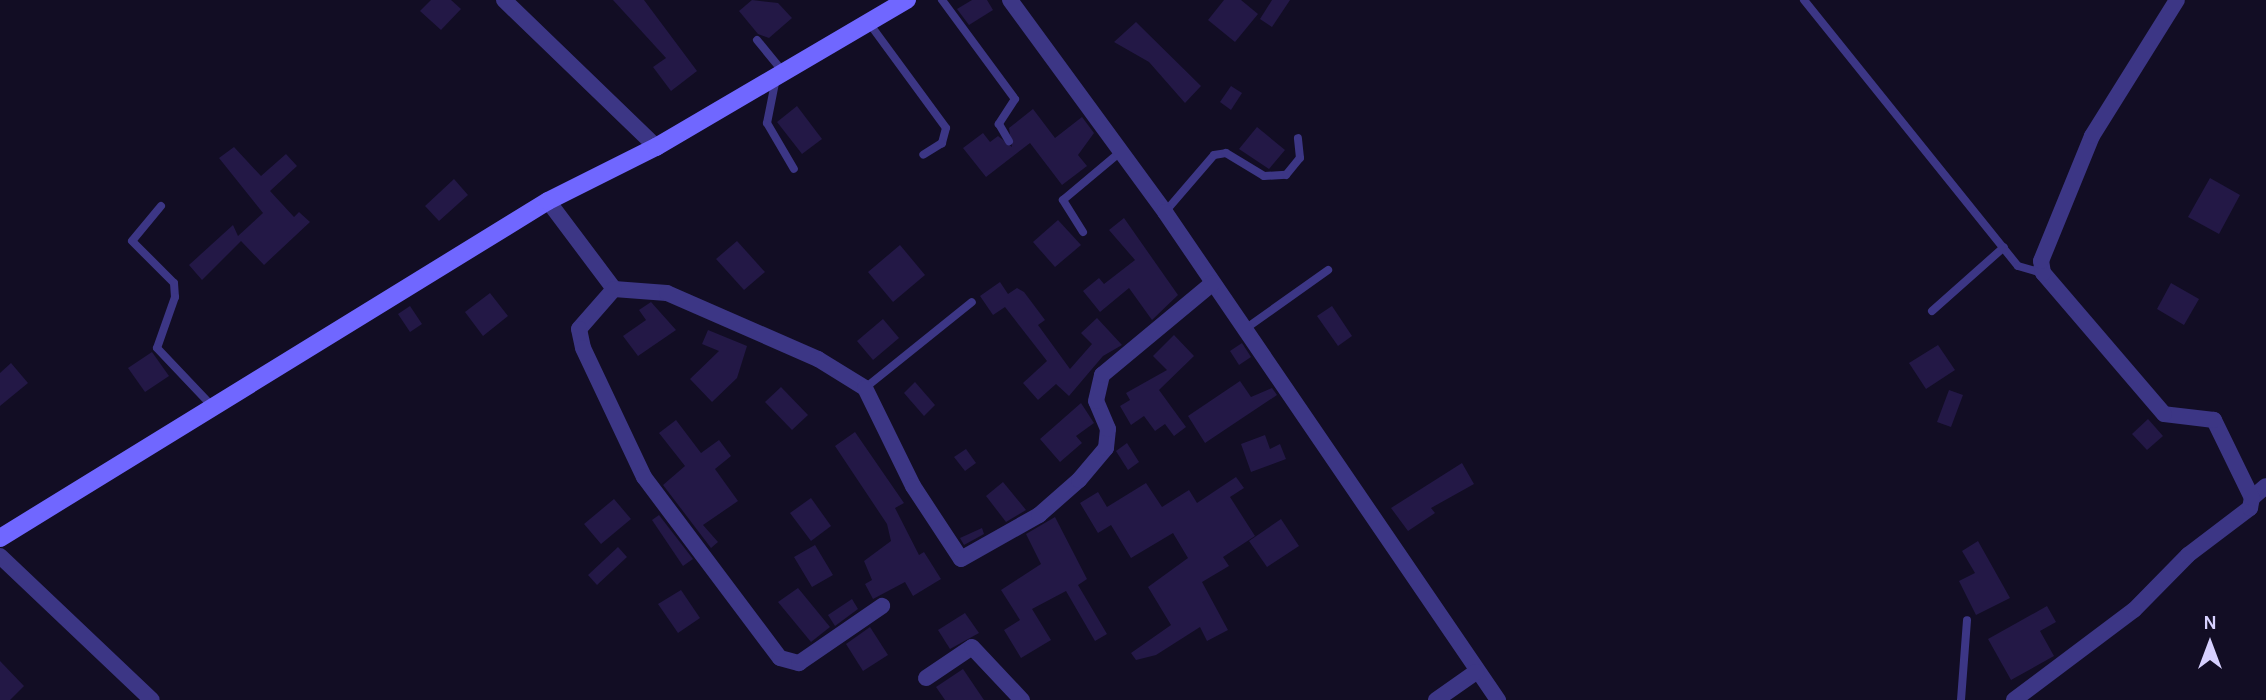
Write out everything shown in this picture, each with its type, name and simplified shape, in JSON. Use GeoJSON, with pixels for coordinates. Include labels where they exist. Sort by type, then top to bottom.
{"type":"FeatureCollection","features":[{"type":"Feature","properties":{"kind":"street"},"geometry":{"type":"LineString","coordinates":[[504,0],[656,147]]}},
{"type":"Feature","properties":{"kind":"street"},"geometry":{"type":"LineString","coordinates":[[0,538],[216,410],[548,201],[656,147],[907,0]]}},
{"type":"Feature","properties":{"kind":"street"},"geometry":{"type":"LineString","coordinates":[[1010,0],[1119,153],[1165,212],[1242,330],[1476,672],[1498,700]]}},
{"type":"Feature","properties":{"kind":"street"},"geometry":{"type":"LineString","coordinates":[[2014,700],[2134,610],[2188,555],[2250,508],[2252,498],[2214,419],[2164,414],[2043,273],[2040,251],[2092,136],[2177,0]]}},
{"type":"Feature","properties":{"kind":"street"},"geometry":{"type":"LineString","coordinates":[[548,201],[614,289],[667,293],[818,359],[865,388],[913,486],[961,559],[1039,515],[1079,480],[1106,448],[1108,429],[1096,401],[1101,375],[1213,283]]}},
{"type":"Feature","properties":{"kind":"street"},"geometry":{"type":"LineString","coordinates":[[614,289],[579,330],[612,412],[644,477],[780,658],[799,663],[882,606]]}},
{"type":"Feature","properties":{"kind":"street"},"geometry":{"type":"LineString","coordinates":[[2252,498],[2266,486]]}},
{"type":"Feature","properties":{"kind":"street"},"geometry":{"type":"LineString","coordinates":[[0,556],[152,700]]}},
{"type":"Feature","properties":{"kind":"street"},"geometry":{"type":"LineString","coordinates":[[926,678],[972,648],[995,678],[1022,700]]}},
{"type":"Feature","properties":{"kind":"street"},"geometry":{"type":"LineString","coordinates":[[1436,700],[1476,672]]}},
{"type":"Feature","properties":{"kind":"lane"},"geometry":{"type":"LineString","coordinates":[[942,0],[1015,99],[999,124],[1009,141]]}},
{"type":"Feature","properties":{"kind":"lane"},"geometry":{"type":"LineString","coordinates":[[1804,0],[2018,266],[2043,273]]}},
{"type":"Feature","properties":{"kind":"lane"},"geometry":{"type":"LineString","coordinates":[[869,23],[946,128],[942,143],[923,155]]}},
{"type":"Feature","properties":{"kind":"lane"},"geometry":{"type":"LineString","coordinates":[[757,40],[780,75],[767,123],[794,169]]}},
{"type":"Feature","properties":{"kind":"lane"},"geometry":{"type":"LineString","coordinates":[[1165,212],[1214,155],[1226,153],[1264,176],[1286,175],[1300,158],[1298,138]]}},
{"type":"Feature","properties":{"kind":"lane"},"geometry":{"type":"LineString","coordinates":[[1083,232],[1063,200],[1119,153]]}},
{"type":"Feature","properties":{"kind":"lane"},"geometry":{"type":"LineString","coordinates":[[161,206],[132,241],[174,283],[157,348],[216,410]]}},
{"type":"Feature","properties":{"kind":"lane"},"geometry":{"type":"LineString","coordinates":[[1932,311],[2004,247]]}},
{"type":"Feature","properties":{"kind":"lane"},"geometry":{"type":"LineString","coordinates":[[1242,330],[1328,270]]}},
{"type":"Feature","properties":{"kind":"lane"},"geometry":{"type":"LineString","coordinates":[[865,388],[972,302]]}},
{"type":"Feature","properties":{"kind":"lane"},"geometry":{"type":"LineString","coordinates":[[1961,700],[1967,620]]}},
{"type":"Feature","properties":{"kind":"building"},"geometry":{"type":"Polygon","coordinates":[[[431,0],[451,0],[461,9],[441,30],[420,11],[431,0]]]}},
{"type":"Feature","properties":{"kind":"building"},"geometry":{"type":"Polygon","coordinates":[[[613,0],[644,0],[697,71],[671,91],[653,67],[666,58],[613,0]]]}},
{"type":"Feature","properties":{"kind":"building"},"geometry":{"type":"Polygon","coordinates":[[[752,0],[778,3],[792,18],[769,38],[758,34],[739,11],[752,0]]]}},
{"type":"Feature","properties":{"kind":"building"},"geometry":{"type":"Polygon","coordinates":[[[972,0],[987,0],[993,10],[969,25],[957,9],[972,0]]]}},
{"type":"Feature","properties":{"kind":"building"},"geometry":{"type":"Polygon","coordinates":[[[1224,0],[1241,0],[1258,14],[1235,42],[1208,20],[1224,0]]]}},
{"type":"Feature","properties":{"kind":"building"},"geometry":{"type":"Polygon","coordinates":[[[1272,0],[1290,0],[1272,27],[1260,19],[1272,0]]]}},
{"type":"Feature","properties":{"kind":"building"},"geometry":{"type":"Polygon","coordinates":[[[1136,22],[1201,86],[1185,103],[1149,62],[1114,42],[1136,22]]]}},
{"type":"Feature","properties":{"kind":"building"},"geometry":{"type":"Polygon","coordinates":[[[1231,86],[1242,93],[1231,110],[1220,102],[1231,86]]]}},
{"type":"Feature","properties":{"kind":"building"},"geometry":{"type":"Polygon","coordinates":[[[797,106],[822,139],[802,154],[777,122],[797,106]]]}},
{"type":"Feature","properties":{"kind":"building"},"geometry":{"type":"Polygon","coordinates":[[[1033,109],[1055,138],[1082,117],[1094,133],[1078,155],[1087,166],[1062,185],[1030,143],[986,177],[963,148],[983,133],[990,142],[998,136],[1012,147],[1009,128],[1033,109]]]}},
{"type":"Feature","properties":{"kind":"building"},"geometry":{"type":"Polygon","coordinates":[[[1257,127],[1285,150],[1269,169],[1239,149],[1257,127]]]}},
{"type":"Feature","properties":{"kind":"building"},"geometry":{"type":"Polygon","coordinates":[[[234,147],[261,176],[286,154],[297,166],[270,191],[294,217],[299,212],[310,222],[264,265],[241,241],[202,280],[189,265],[233,225],[238,236],[263,213],[219,158],[234,147]]]}},
{"type":"Feature","properties":{"kind":"building"},"geometry":{"type":"Polygon","coordinates":[[[2210,178],[2240,195],[2219,234],[2188,217],[2210,178]]]}},
{"type":"Feature","properties":{"kind":"building"},"geometry":{"type":"Polygon","coordinates":[[[454,179],[468,195],[439,221],[425,206],[454,179]]]}},
{"type":"Feature","properties":{"kind":"building"},"geometry":{"type":"Polygon","coordinates":[[[1124,218],[1178,295],[1152,320],[1129,288],[1100,312],[1083,291],[1099,278],[1104,284],[1135,260],[1109,230],[1124,218]]]}},
{"type":"Feature","properties":{"kind":"building"},"geometry":{"type":"Polygon","coordinates":[[[1058,220],[1081,245],[1055,267],[1033,242],[1058,220]]]}},
{"type":"Feature","properties":{"kind":"building"},"geometry":{"type":"Polygon","coordinates":[[[737,241],[765,272],[744,290],[716,259],[737,241]]]}},
{"type":"Feature","properties":{"kind":"building"},"geometry":{"type":"Polygon","coordinates":[[[900,245],[925,275],[893,302],[868,272],[900,245]]]}},
{"type":"Feature","properties":{"kind":"building"},"geometry":{"type":"Polygon","coordinates":[[[1000,282],[1008,294],[1017,288],[1024,292],[1045,320],[1038,325],[1070,369],[1092,344],[1081,333],[1097,318],[1122,345],[1103,356],[1069,396],[1056,384],[1038,400],[1023,383],[1047,361],[1005,307],[993,315],[980,296],[1000,282]]]}},
{"type":"Feature","properties":{"kind":"building"},"geometry":{"type":"Polygon","coordinates":[[[2171,283],[2199,299],[2184,325],[2157,309],[2171,283]]]}},
{"type":"Feature","properties":{"kind":"building"},"geometry":{"type":"Polygon","coordinates":[[[490,293],[508,316],[483,336],[465,312],[490,293]]]}},
{"type":"Feature","properties":{"kind":"building"},"geometry":{"type":"Polygon","coordinates":[[[651,302],[676,330],[638,356],[623,336],[646,320],[639,310],[651,302]]]}},
{"type":"Feature","properties":{"kind":"building"},"geometry":{"type":"Polygon","coordinates":[[[410,306],[422,324],[410,332],[398,314],[410,306]]]}},
{"type":"Feature","properties":{"kind":"building"},"geometry":{"type":"Polygon","coordinates":[[[1332,306],[1352,336],[1338,346],[1317,316],[1332,306]]]}},
{"type":"Feature","properties":{"kind":"building"},"geometry":{"type":"Polygon","coordinates":[[[883,319],[899,338],[873,360],[857,341],[883,319]]]}},
{"type":"Feature","properties":{"kind":"building"},"geometry":{"type":"Polygon","coordinates":[[[708,330],[747,346],[737,378],[712,402],[690,379],[719,351],[702,344],[708,330]]]}},
{"type":"Feature","properties":{"kind":"building"},"geometry":{"type":"Polygon","coordinates":[[[1174,335],[1194,356],[1159,390],[1186,427],[1174,436],[1165,424],[1155,431],[1144,416],[1131,425],[1120,406],[1130,400],[1126,393],[1167,370],[1153,356],[1174,335]]]}},
{"type":"Feature","properties":{"kind":"building"},"geometry":{"type":"Polygon","coordinates":[[[1242,343],[1251,357],[1239,365],[1230,351],[1242,343]]]}},
{"type":"Feature","properties":{"kind":"building"},"geometry":{"type":"Polygon","coordinates":[[[1938,345],[1955,370],[1926,389],[1909,363],[1938,345]]]}},
{"type":"Feature","properties":{"kind":"building"},"geometry":{"type":"Polygon","coordinates":[[[152,352],[169,376],[145,392],[128,368],[152,352]]]}},
{"type":"Feature","properties":{"kind":"building"},"geometry":{"type":"Polygon","coordinates":[[[11,363],[28,383],[0,406],[0,373],[11,363]]]}},
{"type":"Feature","properties":{"kind":"building"},"geometry":{"type":"Polygon","coordinates":[[[1240,381],[1251,397],[1272,388],[1277,395],[1205,443],[1188,416],[1240,381]]]}},
{"type":"Feature","properties":{"kind":"building"},"geometry":{"type":"Polygon","coordinates":[[[915,382],[935,405],[924,416],[904,393],[915,382]]]}},
{"type":"Feature","properties":{"kind":"building"},"geometry":{"type":"Polygon","coordinates":[[[781,387],[808,415],[792,430],[765,402],[781,387]]]}},
{"type":"Feature","properties":{"kind":"building"},"geometry":{"type":"Polygon","coordinates":[[[1949,390],[1963,395],[1951,427],[1937,422],[1949,390]]]}},
{"type":"Feature","properties":{"kind":"building"},"geometry":{"type":"Polygon","coordinates":[[[1081,403],[1094,423],[1076,436],[1082,443],[1060,462],[1040,439],[1081,403]]]}},
{"type":"Feature","properties":{"kind":"building"},"geometry":{"type":"Polygon","coordinates":[[[2148,419],[2163,436],[2147,450],[2132,434],[2148,419]]]}},
{"type":"Feature","properties":{"kind":"building"},"geometry":{"type":"Polygon","coordinates":[[[676,420],[701,453],[719,440],[731,456],[715,469],[738,501],[703,525],[718,542],[711,548],[663,485],[685,466],[659,433],[676,420]]]}},
{"type":"Feature","properties":{"kind":"building"},"geometry":{"type":"Polygon","coordinates":[[[855,432],[904,503],[895,508],[919,555],[924,552],[941,579],[913,596],[905,582],[873,599],[865,584],[872,580],[864,561],[891,541],[887,524],[835,446],[855,432]]]}},
{"type":"Feature","properties":{"kind":"building"},"geometry":{"type":"Polygon","coordinates":[[[1265,435],[1270,449],[1280,444],[1286,459],[1251,472],[1241,444],[1265,435]]]}},
{"type":"Feature","properties":{"kind":"building"},"geometry":{"type":"Polygon","coordinates":[[[1127,443],[1139,462],[1128,470],[1116,451],[1127,443]]]}},
{"type":"Feature","properties":{"kind":"building"},"geometry":{"type":"Polygon","coordinates":[[[966,449],[976,463],[965,471],[954,457],[966,449]]]}},
{"type":"Feature","properties":{"kind":"building"},"geometry":{"type":"Polygon","coordinates":[[[1462,463],[1474,484],[1431,508],[1435,513],[1408,531],[1391,508],[1462,463]]]}},
{"type":"Feature","properties":{"kind":"building"},"geometry":{"type":"Polygon","coordinates":[[[1236,477],[1244,488],[1230,497],[1255,536],[1223,557],[1229,566],[1202,582],[1228,630],[1207,641],[1200,627],[1156,655],[1136,660],[1131,653],[1171,625],[1148,587],[1188,558],[1173,533],[1131,558],[1111,525],[1098,533],[1080,503],[1098,492],[1107,507],[1146,483],[1162,507],[1189,490],[1197,503],[1236,477]]]}},
{"type":"Feature","properties":{"kind":"building"},"geometry":{"type":"Polygon","coordinates":[[[1003,482],[1026,510],[1006,522],[986,496],[1003,482]]]}},
{"type":"Feature","properties":{"kind":"building"},"geometry":{"type":"Polygon","coordinates":[[[811,498],[831,526],[811,541],[790,513],[811,498]]]}},
{"type":"Feature","properties":{"kind":"building"},"geometry":{"type":"Polygon","coordinates":[[[614,499],[631,519],[601,544],[584,524],[614,499]]]}},
{"type":"Feature","properties":{"kind":"building"},"geometry":{"type":"Polygon","coordinates":[[[659,515],[693,559],[683,566],[652,520],[659,515]]]}},
{"type":"Feature","properties":{"kind":"building"},"geometry":{"type":"Polygon","coordinates":[[[1055,517],[1087,579],[1078,585],[1107,634],[1095,641],[1066,591],[1032,609],[1051,640],[1021,658],[1004,630],[1020,620],[1001,590],[1041,564],[1026,534],[1055,517]]]}},
{"type":"Feature","properties":{"kind":"building"},"geometry":{"type":"Polygon","coordinates":[[[1281,519],[1299,546],[1267,567],[1249,541],[1281,519]]]}},
{"type":"Feature","properties":{"kind":"building"},"geometry":{"type":"Polygon","coordinates":[[[982,528],[984,534],[964,545],[960,538],[982,528]]]}},
{"type":"Feature","properties":{"kind":"building"},"geometry":{"type":"Polygon","coordinates":[[[1978,541],[2010,598],[1976,615],[1959,581],[1975,573],[1962,551],[1978,541]]]}},
{"type":"Feature","properties":{"kind":"building"},"geometry":{"type":"Polygon","coordinates":[[[815,545],[833,575],[812,587],[794,557],[815,545]]]}},
{"type":"Feature","properties":{"kind":"building"},"geometry":{"type":"Polygon","coordinates":[[[618,547],[627,557],[597,585],[588,575],[618,547]]]}},
{"type":"Feature","properties":{"kind":"building"},"geometry":{"type":"Polygon","coordinates":[[[798,588],[830,627],[811,642],[778,602],[798,588]]]}},
{"type":"Feature","properties":{"kind":"building"},"geometry":{"type":"Polygon","coordinates":[[[681,590],[700,618],[678,633],[658,604],[681,590]]]}},
{"type":"Feature","properties":{"kind":"building"},"geometry":{"type":"Polygon","coordinates":[[[852,599],[858,609],[835,626],[828,615],[852,599]]]}},
{"type":"Feature","properties":{"kind":"building"},"geometry":{"type":"Polygon","coordinates":[[[2047,606],[2056,622],[2040,631],[2054,656],[2011,680],[1988,639],[2047,606]]]}},
{"type":"Feature","properties":{"kind":"building"},"geometry":{"type":"Polygon","coordinates":[[[965,613],[979,633],[950,649],[938,630],[965,613]]]}},
{"type":"Feature","properties":{"kind":"building"},"geometry":{"type":"Polygon","coordinates":[[[870,627],[888,655],[863,671],[846,644],[870,627]]]}},
{"type":"Feature","properties":{"kind":"building"},"geometry":{"type":"Polygon","coordinates":[[[0,661],[24,686],[10,700],[0,700],[0,661]]]}},
{"type":"Feature","properties":{"kind":"building"},"geometry":{"type":"Polygon","coordinates":[[[963,669],[984,700],[945,700],[936,687],[963,669]]]}}]}
